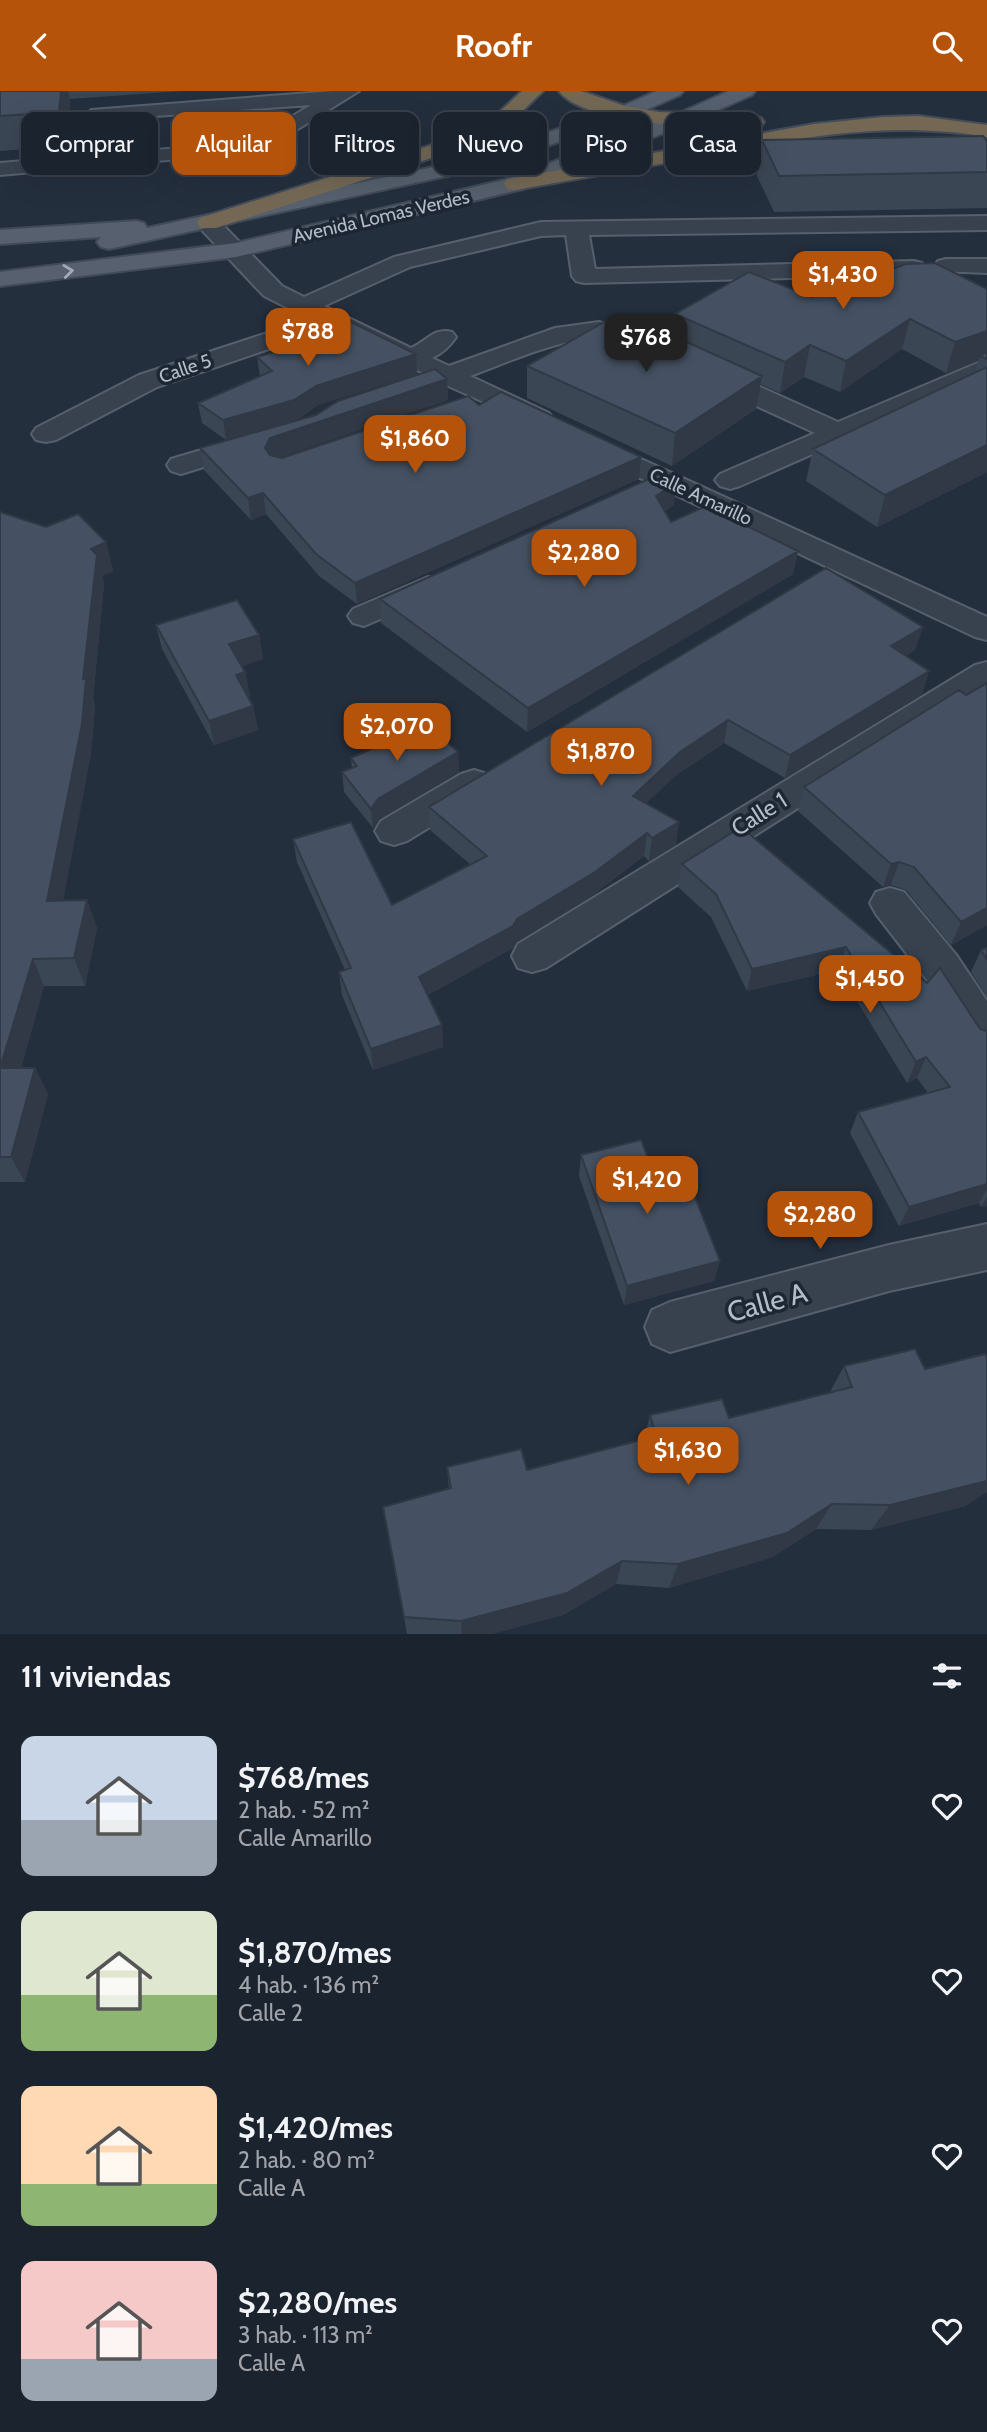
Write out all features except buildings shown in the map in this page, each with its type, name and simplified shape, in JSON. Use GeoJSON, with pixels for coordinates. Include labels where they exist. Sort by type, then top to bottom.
{"type":"FeatureCollection","features":[{"type":"Feature","properties":{"kind":"highway"},"geometry":{"type":"LineString","coordinates":[[208,223],[461,142],[500,123],[533,91]]}},
{"type":"Feature","properties":{"kind":"highway"},"geometry":{"type":"LineString","coordinates":[[569,91],[583,100],[620,112]]}},
{"type":"Feature","properties":{"kind":"highway"},"geometry":{"type":"LineString","coordinates":[[761,122],[942,125],[987,131]]}},
{"type":"Feature","properties":{"kind":"highway"},"geometry":{"type":"LineString","coordinates":[[515,184],[776,135],[873,123]]}},
{"type":"Feature","properties":{"kind":"main road","name":"Avenida Lomas Verdes"},"geometry":{"type":"LineString","coordinates":[[625,112],[673,91]]}},
{"type":"Feature","properties":{"kind":"main road","name":"Avenida Lomas Verdes"},"geometry":{"type":"LineString","coordinates":[[698,112],[746,91]]}},
{"type":"Feature","properties":{"kind":"main road","name":"Avenida Lomas Verdes"},"geometry":{"type":"LineString","coordinates":[[0,279],[236,250],[515,184],[665,126]]}},
{"type":"Feature","properties":{"kind":"main road","name":"Avenida Lomas Verdes"},"geometry":{"type":"LineString","coordinates":[[0,262],[208,223],[477,164],[561,135]]}},
{"type":"Feature","properties":{"kind":"main road"},"geometry":{"type":"LineString","coordinates":[[0,237],[208,223]]}},
{"type":"Feature","properties":{"kind":"street"},"geometry":{"type":"LineString","coordinates":[[98,112],[99,91]]}},
{"type":"Feature","properties":{"kind":"street"},"geometry":{"type":"LineString","coordinates":[[132,112],[343,94]]}},
{"type":"Feature","properties":{"kind":"street"},"geometry":{"type":"LineString","coordinates":[[296,122],[343,94]]}},
{"type":"Feature","properties":{"kind":"street"},"geometry":{"type":"LineString","coordinates":[[231,105],[231,112]]}},
{"type":"Feature","properties":{"kind":"street"},"geometry":{"type":"LineString","coordinates":[[165,155],[166,110]]}},
{"type":"Feature","properties":{"kind":"street"},"geometry":{"type":"LineString","coordinates":[[158,156],[172,154]]}},
{"type":"Feature","properties":{"kind":"street"},"geometry":{"type":"LineString","coordinates":[[0,169],[21,167]]}},
{"type":"Feature","properties":{"kind":"street"},"geometry":{"type":"LineString","coordinates":[[541,229],[576,229],[638,217]]}},
{"type":"Feature","properties":{"kind":"street"},"geometry":{"type":"LineString","coordinates":[[638,217],[650,250]]}},
{"type":"Feature","properties":{"kind":"street"},"geometry":{"type":"LineString","coordinates":[[303,306],[402,262],[541,229],[638,217],[804,237],[848,226],[976,223],[984,256],[946,266]]}},
{"type":"Feature","properties":{"kind":"street","name":"Calle Amarillo"},"geometry":{"type":"LineString","coordinates":[[208,223],[273,292],[987,630]]}},
{"type":"Feature","properties":{"kind":"street"},"geometry":{"type":"LineString","coordinates":[[848,226],[871,270]]}},
{"type":"Feature","properties":{"kind":"street"},"geometry":{"type":"LineString","coordinates":[[720,228],[730,250]]}},
{"type":"Feature","properties":{"kind":"street"},"geometry":{"type":"LineString","coordinates":[[576,229],[584,276],[914,268]]}},
{"type":"Feature","properties":{"kind":"street","name":"Calle 5"},"geometry":{"type":"LineString","coordinates":[[46,434],[148,381],[331,320]]}},
{"type":"Feature","properties":{"kind":"street"},"geometry":{"type":"LineString","coordinates":[[407,389],[555,336],[599,330],[635,340],[660,352]]}},
{"type":"Feature","properties":{"kind":"street"},"geometry":{"type":"LineString","coordinates":[[410,358],[434,347],[443,337]]}},
{"type":"Feature","properties":{"kind":"street"},"geometry":{"type":"LineString","coordinates":[[685,363],[836,432]]}},
{"type":"Feature","properties":{"kind":"street"},"geometry":{"type":"LineString","coordinates":[[730,480],[987,367]]}},
{"type":"Feature","properties":{"kind":"street"},"geometry":{"type":"LineString","coordinates":[[453,410],[492,397]]}},
{"type":"Feature","properties":{"kind":"street"},"geometry":{"type":"LineString","coordinates":[[181,465],[272,437]]}},
{"type":"Feature","properties":{"kind":"street"},"geometry":{"type":"LineString","coordinates":[[628,497],[666,480]]}},
{"type":"Feature","properties":{"kind":"street"},"geometry":{"type":"LineString","coordinates":[[806,583],[841,562]]}},
{"type":"Feature","properties":{"kind":"street"},"geometry":{"type":"LineString","coordinates":[[363,616],[452,576]]}},
{"type":"Feature","properties":{"kind":"street","name":"Calle 1"},"geometry":{"type":"LineString","coordinates":[[531,956],[987,673]]}},
{"type":"Feature","properties":{"kind":"street"},"geometry":{"type":"LineString","coordinates":[[394,831],[500,767]]}},
{"type":"Feature","properties":{"kind":"street"},"geometry":{"type":"LineString","coordinates":[[890,903],[942,968],[987,1036]]}},
{"type":"Feature","properties":{"kind":"street","name":"Calle A"},"geometry":{"type":"LineString","coordinates":[[670,1327],[889,1268],[987,1247]]}}]}
